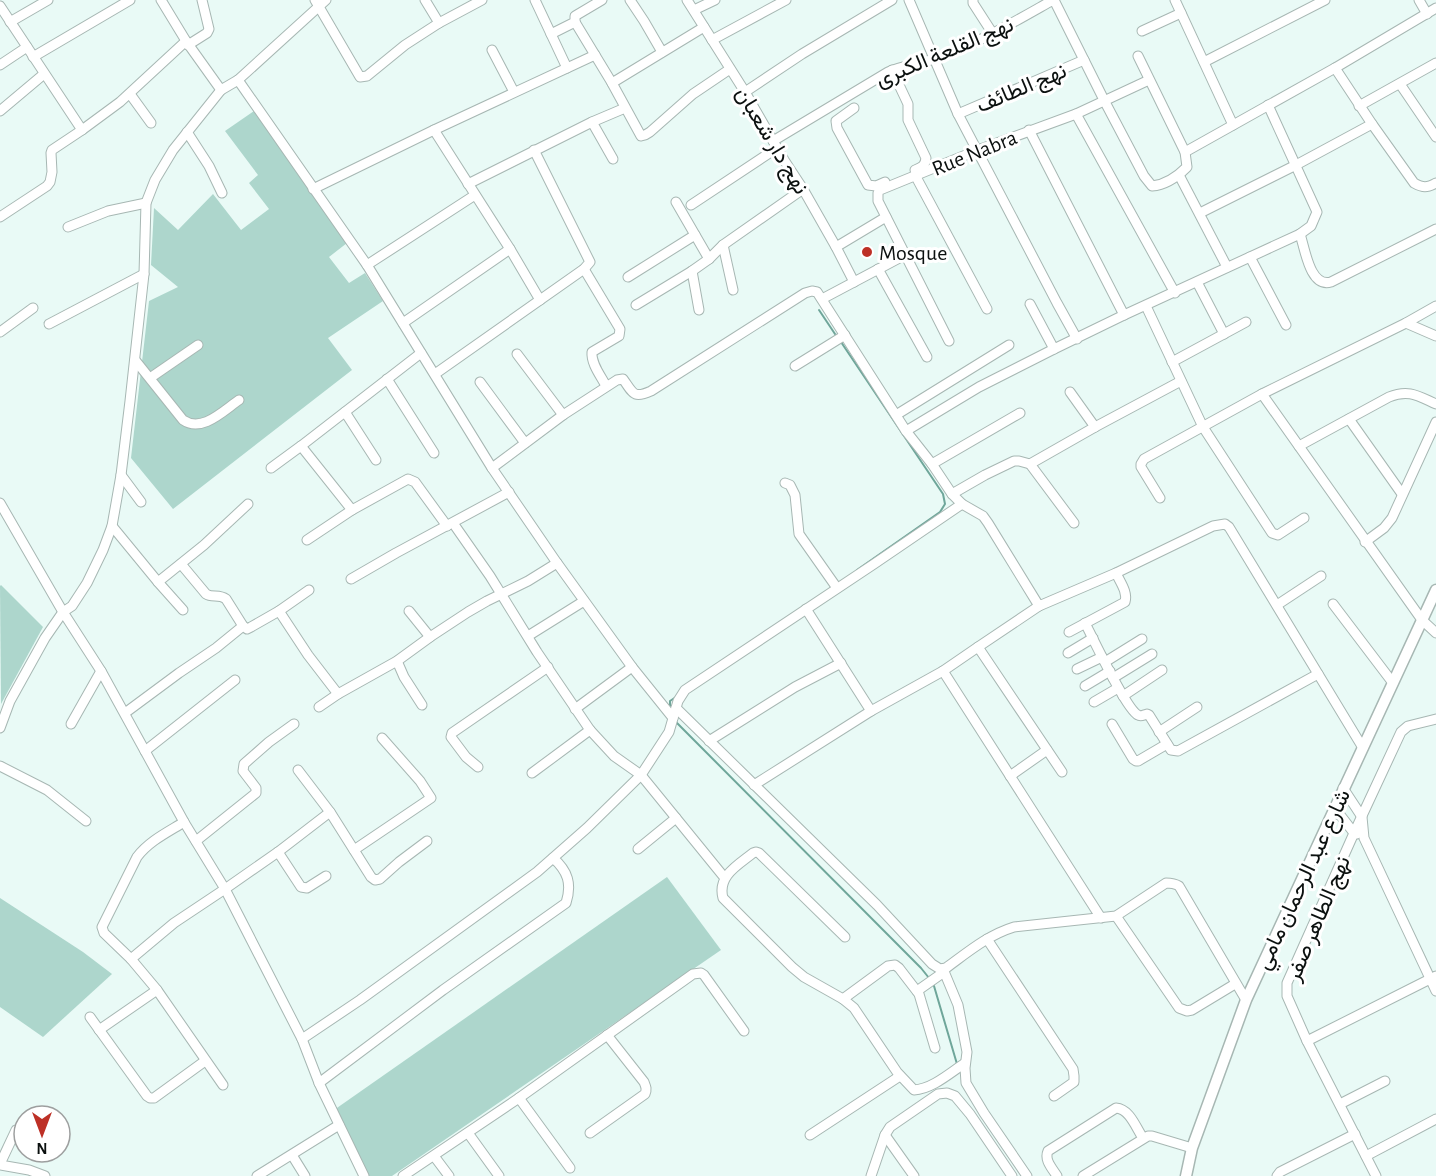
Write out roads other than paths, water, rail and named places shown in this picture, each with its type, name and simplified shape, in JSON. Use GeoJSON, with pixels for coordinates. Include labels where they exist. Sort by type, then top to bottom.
{"type":"FeatureCollection","features":[{"type":"Feature","properties":{"kind":"street"},"geometry":{"type":"LineString","coordinates":[[10,22],[48,0]]}},
{"type":"Feature","properties":{"kind":"street"},"geometry":{"type":"LineString","coordinates":[[33,57],[130,0]]}},
{"type":"Feature","properties":{"kind":"street"},"geometry":{"type":"LineString","coordinates":[[161,0],[187,43],[221,90]]}},
{"type":"Feature","properties":{"kind":"street"},"geometry":{"type":"LineString","coordinates":[[0,217],[47,186],[52,172],[52,150],[130,94],[187,43],[207,33],[209,29],[202,0]]}},
{"type":"Feature","properties":{"kind":"street"},"geometry":{"type":"LineString","coordinates":[[425,0],[439,23]]}},
{"type":"Feature","properties":{"kind":"street"},"geometry":{"type":"LineString","coordinates":[[0,728],[10,700],[45,638],[63,612],[80,596],[112,526],[121,475],[135,360],[144,274],[147,202],[164,164],[221,90],[238,81],[320,2],[360,77],[367,76],[405,45],[439,23],[482,0]]}},
{"type":"Feature","properties":{"kind":"street"},"geometry":{"type":"LineString","coordinates":[[535,0],[567,68]]}},
{"type":"Feature","properties":{"kind":"street"},"geometry":{"type":"LineString","coordinates":[[602,0],[575,16],[575,22],[642,136],[693,94],[730,69]]}},
{"type":"Feature","properties":{"kind":"street"},"geometry":{"type":"LineString","coordinates":[[630,0],[662,52]]}},
{"type":"Feature","properties":{"kind":"street","name":"نهج دار شعبان"},"geometry":{"type":"LineString","coordinates":[[687,0],[803,189],[854,282]]}},
{"type":"Feature","properties":{"kind":"street"},"geometry":{"type":"LineString","coordinates":[[694,10],[715,0]]}},
{"type":"Feature","properties":{"kind":"street"},"geometry":{"type":"LineString","coordinates":[[712,40],[786,0]]}},
{"type":"Feature","properties":{"kind":"street"},"geometry":{"type":"LineString","coordinates":[[745,92],[802,54],[892,0]]}},
{"type":"Feature","properties":{"kind":"street"},"geometry":{"type":"LineString","coordinates":[[909,0],[958,114],[1077,339]]}},
{"type":"Feature","properties":{"kind":"street"},"geometry":{"type":"LineString","coordinates":[[973,0],[993,34]]}},
{"type":"Feature","properties":{"kind":"street"},"geometry":{"type":"LineString","coordinates":[[1054,0],[1105,102],[1148,183],[1152,186],[1179,175],[1187,167],[1185,152],[1138,56]]}},
{"type":"Feature","properties":{"kind":"street","name":"نهج القلعة الكبرى"},"geometry":{"type":"LineString","coordinates":[[691,205],[775,144],[892,70],[934,59],[972,44],[1054,0]]}},
{"type":"Feature","properties":{"kind":"street"},"geometry":{"type":"LineString","coordinates":[[1175,0],[1233,125]]}},
{"type":"Feature","properties":{"kind":"street"},"geometry":{"type":"LineString","coordinates":[[1204,62],[1325,0]]}},
{"type":"Feature","properties":{"kind":"street"},"geometry":{"type":"LineString","coordinates":[[1419,0],[1426,14]]}},
{"type":"Feature","properties":{"kind":"street"},"geometry":{"type":"LineString","coordinates":[[0,6],[82,130]]}},
{"type":"Feature","properties":{"kind":"street"},"geometry":{"type":"LineString","coordinates":[[1185,152],[1335,69],[1436,8]]}},
{"type":"Feature","properties":{"kind":"street"},"geometry":{"type":"LineString","coordinates":[[1142,31],[1181,13]]}},
{"type":"Feature","properties":{"kind":"street"},"geometry":{"type":"LineString","coordinates":[[551,34],[575,22]]}},
{"type":"Feature","properties":{"kind":"street"},"geometry":{"type":"LineString","coordinates":[[612,83],[704,27]]}},
{"type":"Feature","properties":{"kind":"street"},"geometry":{"type":"LineString","coordinates":[[0,65],[27,47]]}},
{"type":"Feature","properties":{"kind":"street"},"geometry":{"type":"LineString","coordinates":[[492,50],[514,93]]}},
{"type":"Feature","properties":{"kind":"street"},"geometry":{"type":"LineString","coordinates":[[314,189],[595,55]]}},
{"type":"Feature","properties":{"kind":"street","name":"نهج الطائف"},"geometry":{"type":"LineString","coordinates":[[958,114],[1084,60]]}},
{"type":"Feature","properties":{"kind":"street"},"geometry":{"type":"LineString","coordinates":[[1359,106],[1436,63]]}},
{"type":"Feature","properties":{"kind":"street"},"geometry":{"type":"LineString","coordinates":[[1335,69],[1414,183],[1428,188],[1436,183]]}},
{"type":"Feature","properties":{"kind":"street"},"geometry":{"type":"LineString","coordinates":[[854,108],[836,121],[836,124],[868,185],[876,186],[923,167],[926,158],[908,120],[908,105],[892,70]]}},
{"type":"Feature","properties":{"kind":"street"},"geometry":{"type":"LineString","coordinates":[[0,111],[44,74]]}},
{"type":"Feature","properties":{"kind":"street","name":"Rue Nabra"},"geometry":{"type":"LineString","coordinates":[[949,340],[878,201],[880,190],[1029,130],[1076,114],[1149,80]]}},
{"type":"Feature","properties":{"kind":"street"},"geometry":{"type":"LineString","coordinates":[[238,81],[367,265],[492,468],[584,601],[673,718]]}},
{"type":"Feature","properties":{"kind":"street"},"geometry":{"type":"LineString","coordinates":[[1400,84],[1436,137]]}},
{"type":"Feature","properties":{"kind":"street"},"geometry":{"type":"LineString","coordinates":[[130,94],[151,123]]}},
{"type":"Feature","properties":{"kind":"street"},"geometry":{"type":"LineString","coordinates":[[906,431],[979,387],[1054,349],[1300,234],[1311,226],[1317,212],[1268,105]]}},
{"type":"Feature","properties":{"kind":"street"},"geometry":{"type":"LineString","coordinates":[[468,184],[534,150],[625,108]]}},
{"type":"Feature","properties":{"kind":"street"},"geometry":{"type":"LineString","coordinates":[[1076,114],[1175,293]]}},
{"type":"Feature","properties":{"kind":"street"},"geometry":{"type":"LineString","coordinates":[[592,122],[613,159]]}},
{"type":"Feature","properties":{"kind":"street"},"geometry":{"type":"LineString","coordinates":[[1200,213],[1372,124]]}},
{"type":"Feature","properties":{"kind":"street"},"geometry":{"type":"LineString","coordinates":[[434,130],[540,300]]}},
{"type":"Feature","properties":{"kind":"street"},"geometry":{"type":"LineString","coordinates":[[1029,130],[1124,315]]}},
{"type":"Feature","properties":{"kind":"street"},"geometry":{"type":"LineString","coordinates":[[187,132],[209,166],[222,194]]}},
{"type":"Feature","properties":{"kind":"street"},"geometry":{"type":"LineString","coordinates":[[435,374],[589,264],[590,260],[534,150]]}},
{"type":"Feature","properties":{"kind":"street"},"geometry":{"type":"LineString","coordinates":[[1179,175],[1227,267]]}},
{"type":"Feature","properties":{"kind":"street"},"geometry":{"type":"LineString","coordinates":[[915,176],[987,309]]}},
{"type":"Feature","properties":{"kind":"street"},"geometry":{"type":"LineString","coordinates":[[636,305],[692,271],[723,245],[803,189]]}},
{"type":"Feature","properties":{"kind":"street"},"geometry":{"type":"LineString","coordinates":[[367,265],[475,195]]}},
{"type":"Feature","properties":{"kind":"street"},"geometry":{"type":"LineString","coordinates":[[68,227],[108,211],[147,202]]}},
{"type":"Feature","properties":{"kind":"street"},"geometry":{"type":"LineString","coordinates":[[676,202],[709,259]]}},
{"type":"Feature","properties":{"kind":"street"},"geometry":{"type":"LineString","coordinates":[[836,247],[886,217]]}},
{"type":"Feature","properties":{"kind":"street"},"geometry":{"type":"LineString","coordinates":[[1300,234],[1313,275],[1324,284],[1436,229]]}},
{"type":"Feature","properties":{"kind":"street"},"geometry":{"type":"LineString","coordinates":[[628,277],[695,235]]}},
{"type":"Feature","properties":{"kind":"street"},"geometry":{"type":"LineString","coordinates":[[723,245],[733,290]]}},
{"type":"Feature","properties":{"kind":"street"},"geometry":{"type":"LineString","coordinates":[[402,323],[510,249]]}},
{"type":"Feature","properties":{"kind":"street"},"geometry":{"type":"LineString","coordinates":[[822,299],[905,255]]}},
{"type":"Feature","properties":{"kind":"street"},"geometry":{"type":"LineString","coordinates":[[1250,257],[1286,325]]}},
{"type":"Feature","properties":{"kind":"street"},"geometry":{"type":"LineString","coordinates":[[584,269],[620,329],[619,336],[592,352],[592,360],[606,386]]}},
{"type":"Feature","properties":{"kind":"street"},"geometry":{"type":"LineString","coordinates":[[878,269],[927,357]]}},
{"type":"Feature","properties":{"kind":"street"},"geometry":{"type":"LineString","coordinates":[[692,271],[699,310]]}},
{"type":"Feature","properties":{"kind":"street"},"geometry":{"type":"LineString","coordinates":[[49,324],[144,274]]}},
{"type":"Feature","properties":{"kind":"street"},"geometry":{"type":"LineString","coordinates":[[1197,282],[1224,334]]}},
{"type":"Feature","properties":{"kind":"street"},"geometry":{"type":"LineString","coordinates":[[492,468],[617,380],[622,380],[636,395],[651,391],[806,293],[817,292],[906,431],[952,494],[962,504],[976,511],[988,523],[1039,606]]}},
{"type":"Feature","properties":{"kind":"street"},"geometry":{"type":"LineString","coordinates":[[1030,304],[1054,349]]}},
{"type":"Feature","properties":{"kind":"street"},"geometry":{"type":"LineString","coordinates":[[1146,306],[1203,427],[1272,532],[1278,535],[1304,519]]}},
{"type":"Feature","properties":{"kind":"street"},"geometry":{"type":"LineString","coordinates":[[1160,498],[1141,467],[1144,459],[1262,394],[1436,306]]}},
{"type":"Feature","properties":{"kind":"street"},"geometry":{"type":"LineString","coordinates":[[0,332],[33,308]]}},
{"type":"Feature","properties":{"kind":"street"},"geometry":{"type":"LineString","coordinates":[[1172,362],[1246,322]]}},
{"type":"Feature","properties":{"kind":"street"},"geometry":{"type":"LineString","coordinates":[[1406,323],[1436,336]]}},
{"type":"Feature","properties":{"kind":"street"},"geometry":{"type":"LineString","coordinates":[[795,366],[845,335]]}},
{"type":"Feature","properties":{"kind":"street"},"geometry":{"type":"LineString","coordinates":[[150,378],[198,345]]}},
{"type":"Feature","properties":{"kind":"street"},"geometry":{"type":"LineString","coordinates":[[896,415],[1009,345]]}},
{"type":"Feature","properties":{"kind":"street"},"geometry":{"type":"LineString","coordinates":[[271,468],[422,353]]}},
{"type":"Feature","properties":{"kind":"street"},"geometry":{"type":"LineString","coordinates":[[517,354],[563,416]]}},
{"type":"Feature","properties":{"kind":"street"},"geometry":{"type":"LineString","coordinates":[[135,360],[183,420],[189,424],[201,424],[239,400]]}},
{"type":"Feature","properties":{"kind":"street"},"geometry":{"type":"LineString","coordinates":[[387,379],[434,453]]}},
{"type":"Feature","properties":{"kind":"street"},"geometry":{"type":"LineString","coordinates":[[1030,464],[1181,381]]}},
{"type":"Feature","properties":{"kind":"street"},"geometry":{"type":"LineString","coordinates":[[480,382],[525,443]]}},
{"type":"Feature","properties":{"kind":"street"},"geometry":{"type":"LineString","coordinates":[[1070,392],[1095,427]]}},
{"type":"Feature","properties":{"kind":"street"},"geometry":{"type":"LineString","coordinates":[[1299,446],[1398,393],[1414,394],[1436,404]]}},
{"type":"Feature","properties":{"kind":"street"},"geometry":{"type":"LineString","coordinates":[[1262,394],[1365,542],[1422,620],[1436,633]]}},
{"type":"Feature","properties":{"kind":"street"},"geometry":{"type":"LineString","coordinates":[[345,412],[376,460]]}},
{"type":"Feature","properties":{"kind":"street"},"geometry":{"type":"LineString","coordinates":[[932,464],[1020,413]]}},
{"type":"Feature","properties":{"kind":"street"},"geometry":{"type":"LineString","coordinates":[[1348,419],[1402,494]]}},
{"type":"Feature","properties":{"kind":"street"},"geometry":{"type":"LineString","coordinates":[[1365,542],[1389,523],[1436,422]]}},
{"type":"Feature","properties":{"kind":"street"},"geometry":{"type":"LineString","coordinates":[[301,446],[352,510]]}},
{"type":"Feature","properties":{"kind":"street"},"geometry":{"type":"LineString","coordinates":[[952,494],[985,475],[1014,461],[1019,461],[1030,464],[1074,523]]}},
{"type":"Feature","properties":{"kind":"street"},"geometry":{"type":"LineString","coordinates":[[121,475],[141,502]]}},
{"type":"Feature","properties":{"kind":"street"},"geometry":{"type":"LineString","coordinates":[[307,540],[352,510],[408,479],[412,480],[450,524],[501,594],[590,730],[614,756],[640,775],[724,877]]}},
{"type":"Feature","properties":{"kind":"street"},"geometry":{"type":"LineString","coordinates":[[785,483],[790,485],[795,495],[799,534],[837,588]]}},
{"type":"Feature","properties":{"kind":"street"},"geometry":{"type":"LineString","coordinates":[[351,579],[509,492]]}},
{"type":"Feature","properties":{"kind":"street"},"geometry":{"type":"LineString","coordinates":[[0,503],[63,612],[101,671],[184,822],[225,890],[302,1040],[319,1083],[364,1176]]}},
{"type":"Feature","properties":{"kind":"street"},"geometry":{"type":"LineString","coordinates":[[158,582],[248,504]]}},
{"type":"Feature","properties":{"kind":"street"},"geometry":{"type":"LineString","coordinates":[[302,1040],[537,872],[587,828],[640,775],[669,732],[680,696],[685,690],[962,504]]}},
{"type":"Feature","properties":{"kind":"street"},"geometry":{"type":"LineString","coordinates":[[754,785],[871,711],[943,671],[1039,606],[1116,573],[1212,526],[1225,524],[1229,527],[1363,748]]}},
{"type":"Feature","properties":{"kind":"street"},"geometry":{"type":"LineString","coordinates":[[112,526],[183,610]]}},
{"type":"Feature","properties":{"kind":"street"},"geometry":{"type":"LineString","coordinates":[[319,707],[397,661],[430,637],[488,601],[557,563]]}},
{"type":"Feature","properties":{"kind":"street"},"geometry":{"type":"LineString","coordinates":[[181,564],[206,594],[222,596],[226,599],[247,629],[279,611],[309,590]]}},
{"type":"Feature","properties":{"kind":"street"},"geometry":{"type":"LineString","coordinates":[[1069,632],[1125,602],[1125,592],[1116,573]]}},
{"type":"Feature","properties":{"kind":"street"},"geometry":{"type":"LineString","coordinates":[[1277,605],[1321,576]]}},
{"type":"Feature","properties":{"kind":"street","name":"شارع عبد الرحمان مامي"},"geometry":{"type":"LineString","coordinates":[[1186,1176],[1192,1148],[1246,1000],[1436,590]]}},
{"type":"Feature","properties":{"kind":"street"},"geometry":{"type":"LineString","coordinates":[[528,636],[584,601]]}},
{"type":"Feature","properties":{"kind":"street"},"geometry":{"type":"LineString","coordinates":[[1333,604],[1393,683]]}},
{"type":"Feature","properties":{"kind":"street"},"geometry":{"type":"LineString","coordinates":[[806,609],[871,711]]}},
{"type":"Feature","properties":{"kind":"street"},"geometry":{"type":"LineString","coordinates":[[279,611],[308,655],[338,694]]}},
{"type":"Feature","properties":{"kind":"street"},"geometry":{"type":"LineString","coordinates":[[409,611],[430,637]]}},
{"type":"Feature","properties":{"kind":"street"},"geometry":{"type":"LineString","coordinates":[[1085,623],[1120,692],[1137,715],[1149,715],[1171,750],[1178,751],[1318,674]]}},
{"type":"Feature","properties":{"kind":"street"},"geometry":{"type":"LineString","coordinates":[[125,713],[243,626]]}},
{"type":"Feature","properties":{"kind":"street"},"geometry":{"type":"LineString","coordinates":[[1068,653],[1093,638]]}},
{"type":"Feature","properties":{"kind":"street"},"geometry":{"type":"LineString","coordinates":[[1084,686],[1142,639]]}},
{"type":"Feature","properties":{"kind":"street"},"geometry":{"type":"LineString","coordinates":[[978,647],[1062,772]]}},
{"type":"Feature","properties":{"kind":"street"},"geometry":{"type":"LineString","coordinates":[[1077,669],[1108,667],[1152,654]]}},
{"type":"Feature","properties":{"kind":"street"},"geometry":{"type":"LineString","coordinates":[[397,661],[404,677],[422,705]]}},
{"type":"Feature","properties":{"kind":"street"},"geometry":{"type":"LineString","coordinates":[[709,741],[795,687],[841,663]]}},
{"type":"Feature","properties":{"kind":"street"},"geometry":{"type":"LineString","coordinates":[[478,767],[466,757],[451,737],[452,733],[548,667]]}},
{"type":"Feature","properties":{"kind":"street"},"geometry":{"type":"LineString","coordinates":[[575,709],[632,667]]}},
{"type":"Feature","properties":{"kind":"street"},"geometry":{"type":"LineString","coordinates":[[1094,702],[1120,692],[1162,670]]}},
{"type":"Feature","properties":{"kind":"street"},"geometry":{"type":"LineString","coordinates":[[71,724],[101,671]]}},
{"type":"Feature","properties":{"kind":"street"},"geometry":{"type":"LineString","coordinates":[[943,671],[1101,918]]}},
{"type":"Feature","properties":{"kind":"street"},"geometry":{"type":"LineString","coordinates":[[145,751],[235,680]]}},
{"type":"Feature","properties":{"kind":"street"},"geometry":{"type":"LineString","coordinates":[[1159,732],[1197,707]]}},
{"type":"Feature","properties":{"kind":"street"},"geometry":{"type":"LineString","coordinates":[[676,708],[877,905],[932,964],[943,971],[958,1005],[967,1052],[966,1083],[1027,1176]]}},
{"type":"Feature","properties":{"kind":"street","name":"نهج الطاهر صفر"},"geometry":{"type":"LineString","coordinates":[[1376,1176],[1307,1041],[1287,996],[1287,983],[1401,732],[1407,726],[1436,719]]}},
{"type":"Feature","properties":{"kind":"street"},"geometry":{"type":"LineString","coordinates":[[196,841],[256,793],[256,788],[243,771],[244,764],[294,724]]}},
{"type":"Feature","properties":{"kind":"street"},"geometry":{"type":"LineString","coordinates":[[1112,724],[1136,761],[1167,744]]}},
{"type":"Feature","properties":{"kind":"street"},"geometry":{"type":"LineString","coordinates":[[532,773],[590,730]]}},
{"type":"Feature","properties":{"kind":"street"},"geometry":{"type":"LineString","coordinates":[[354,850],[430,798],[420,781],[382,738]]}},
{"type":"Feature","properties":{"kind":"street"},"geometry":{"type":"LineString","coordinates":[[1010,776],[1047,750]]}},
{"type":"Feature","properties":{"kind":"street"},"geometry":{"type":"LineString","coordinates":[[0,765],[47,790],[86,821]]}},
{"type":"Feature","properties":{"kind":"street"},"geometry":{"type":"LineString","coordinates":[[298,770],[330,812],[375,880],[380,879],[427,841]]}},
{"type":"Feature","properties":{"kind":"street"},"geometry":{"type":"LineString","coordinates":[[1343,788],[1362,817],[1364,838],[1433,977],[1436,991]]}},
{"type":"Feature","properties":{"kind":"street"},"geometry":{"type":"LineString","coordinates":[[1335,807],[1354,833],[1364,838]]}},
{"type":"Feature","properties":{"kind":"street"},"geometry":{"type":"LineString","coordinates":[[131,959],[174,923],[225,890],[330,812]]}},
{"type":"Feature","properties":{"kind":"street"},"geometry":{"type":"LineString","coordinates":[[638,849],[675,818]]}},
{"type":"Feature","properties":{"kind":"street"},"geometry":{"type":"LineString","coordinates":[[184,822],[141,851],[102,927],[104,933],[131,959],[157,990],[223,1085]]}},
{"type":"Feature","properties":{"kind":"street"},"geometry":{"type":"LineString","coordinates":[[278,852],[304,888],[326,876]]}},
{"type":"Feature","properties":{"kind":"street"},"geometry":{"type":"LineString","coordinates":[[845,937],[759,853],[753,853],[724,877],[721,889],[723,898],[792,967],[854,1008],[900,1076],[914,1090],[921,1090],[941,1080],[965,1063]]}},
{"type":"Feature","properties":{"kind":"street"},"geometry":{"type":"LineString","coordinates":[[319,1083],[443,990],[566,903],[569,886],[566,874],[562,866],[553,858]]}},
{"type":"Feature","properties":{"kind":"street"},"geometry":{"type":"LineString","coordinates":[[917,991],[987,939],[1002,931],[1014,927],[1116,916],[1166,883],[1174,883],[1179,886],[1246,1000]]}},
{"type":"Feature","properties":{"kind":"street"},"geometry":{"type":"LineString","coordinates":[[1116,916],[1179,1008],[1192,1010],[1235,984]]}},
{"type":"Feature","properties":{"kind":"street"},"geometry":{"type":"LineString","coordinates":[[987,939],[1073,1069],[1074,1082],[1054,1096]]}},
{"type":"Feature","properties":{"kind":"street"},"geometry":{"type":"LineString","coordinates":[[843,999],[891,965],[895,965],[917,991],[923,1002],[935,1048]]}},
{"type":"Feature","properties":{"kind":"street"},"geometry":{"type":"LineString","coordinates":[[403,1176],[519,1098],[693,974],[704,975],[744,1031]]}},
{"type":"Feature","properties":{"kind":"street"},"geometry":{"type":"LineString","coordinates":[[1307,1041],[1433,977]]}},
{"type":"Feature","properties":{"kind":"street"},"geometry":{"type":"LineString","coordinates":[[99,1030],[157,990]]}},
{"type":"Feature","properties":{"kind":"street"},"geometry":{"type":"LineString","coordinates":[[90,1017],[150,1098],[154,1098],[205,1061]]}},
{"type":"Feature","properties":{"kind":"street"},"geometry":{"type":"LineString","coordinates":[[590,1133],[645,1094],[646,1091],[644,1082],[607,1035]]}},
{"type":"Feature","properties":{"kind":"street"},"geometry":{"type":"LineString","coordinates":[[810,1135],[900,1076]]}},
{"type":"Feature","properties":{"kind":"street"},"geometry":{"type":"LineString","coordinates":[[1340,1104],[1385,1081]]}},
{"type":"Feature","properties":{"kind":"street"},"geometry":{"type":"LineString","coordinates":[[871,1176],[890,1127],[938,1094],[947,1093],[955,1096],[970,1114],[1012,1176]]}},
{"type":"Feature","properties":{"kind":"street"},"geometry":{"type":"LineString","coordinates":[[519,1098],[570,1168]]}},
{"type":"Feature","properties":{"kind":"street"},"geometry":{"type":"LineString","coordinates":[[1057,1176],[1047,1160],[1048,1151],[1116,1108],[1126,1112],[1143,1138]]}},
{"type":"Feature","properties":{"kind":"street"},"geometry":{"type":"LineString","coordinates":[[1366,1156],[1436,1119]]}},
{"type":"Feature","properties":{"kind":"street"},"geometry":{"type":"LineString","coordinates":[[257,1176],[339,1125]]}},
{"type":"Feature","properties":{"kind":"street"},"geometry":{"type":"LineString","coordinates":[[468,1133],[499,1176]]}},
{"type":"Feature","properties":{"kind":"street"},"geometry":{"type":"LineString","coordinates":[[1277,1176],[1280,1172],[1355,1134]]}},
{"type":"Feature","properties":{"kind":"street"},"geometry":{"type":"LineString","coordinates":[[885,1135],[914,1176]]}},
{"type":"Feature","properties":{"kind":"street"},"geometry":{"type":"LineString","coordinates":[[1083,1176],[1143,1138],[1152,1136],[1192,1148]]}},
{"type":"Feature","properties":{"kind":"street"},"geometry":{"type":"LineString","coordinates":[[12,1139],[0,1165],[29,1170],[45,1176]]}},
{"type":"Feature","properties":{"kind":"street"},"geometry":{"type":"LineString","coordinates":[[292,1155],[305,1176]]}},
{"type":"Feature","properties":{"kind":"street"},"geometry":{"type":"LineString","coordinates":[[434,1156],[449,1176]]}},
{"type":"Feature","properties":{"kind":"waterway"},"geometry":{"type":"LineString","coordinates":[[819,310],[837,337]]}},
{"type":"Feature","properties":{"kind":"waterway"},"geometry":{"type":"LineString","coordinates":[[841,342],[943,494],[945,504],[940,512],[857,570]]}},
{"type":"Feature","properties":{"kind":"waterway"},"geometry":{"type":"LineString","coordinates":[[670,709],[670,701],[676,697]]}},
{"type":"Feature","properties":{"kind":"waterway"},"geometry":{"type":"LineString","coordinates":[[676,722],[929,978]]}},
{"type":"Feature","properties":{"kind":"waterway"},"geometry":{"type":"LineString","coordinates":[[932,983],[957,1064]]}},
{"type":"Feature","properties":{"kind":"place","name":"Mosque"},"geometry":{"type":"Point","coordinates":[867,252]}}]}
